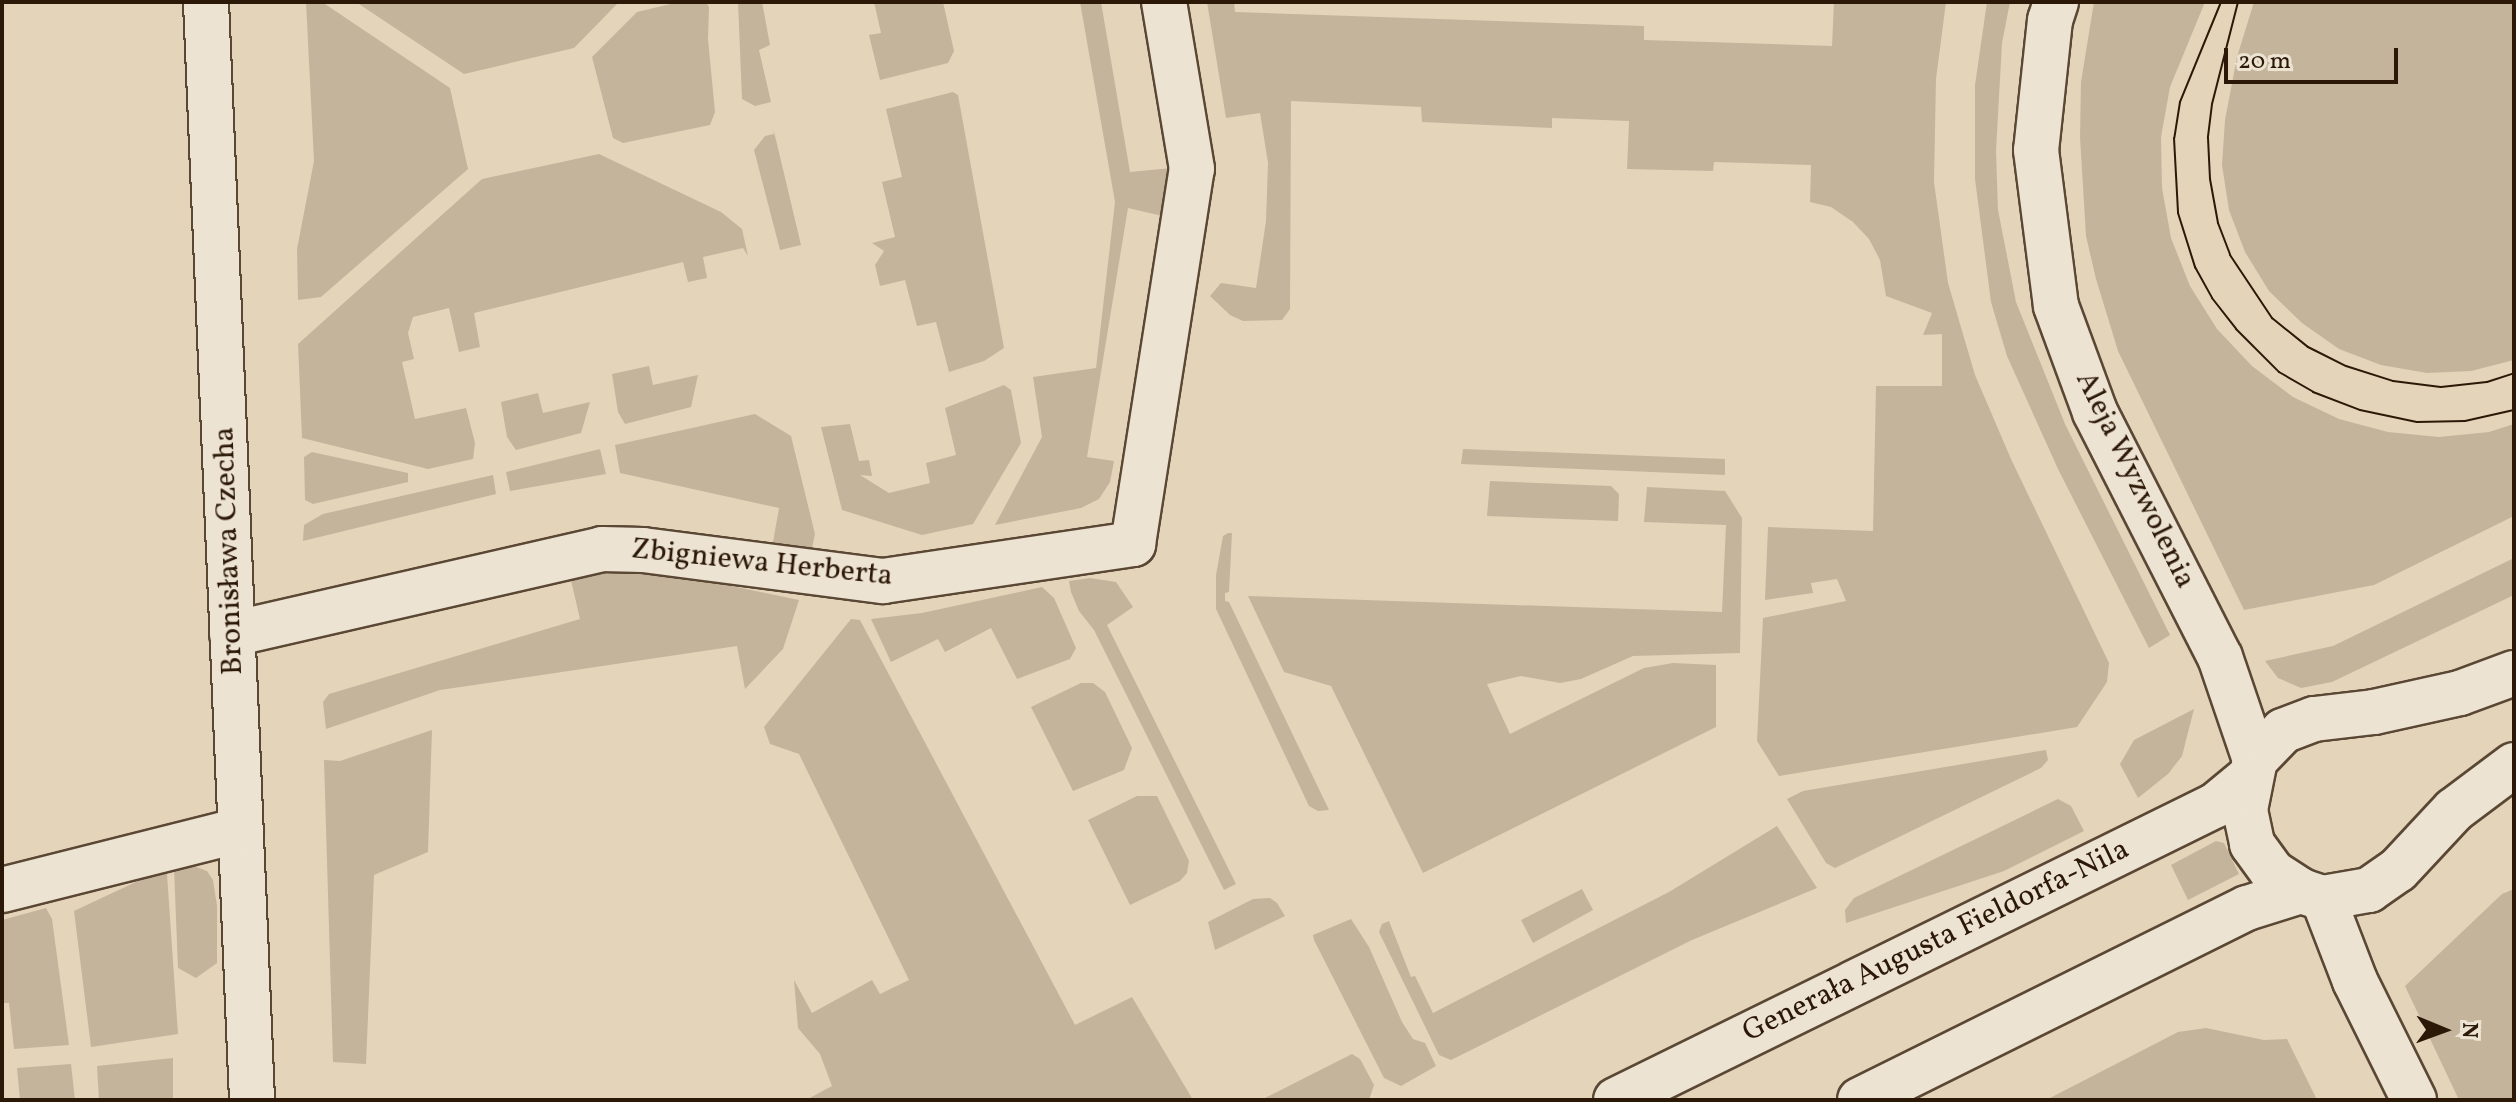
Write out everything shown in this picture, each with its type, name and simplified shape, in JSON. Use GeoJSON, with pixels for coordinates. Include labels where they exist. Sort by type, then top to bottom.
{"type":"FeatureCollection","features":[{"type":"Feature","properties":{"kind":"street","name":"Bronisława Czecha"},"geometry":{"type":"LineString","coordinates":[[206,2],[252,1100]]}},
{"type":"Feature","properties":{"kind":"street","name":"Zbigniewa Herberta"},"geometry":{"type":"LineString","coordinates":[[232,634],[602,549],[643,550],[883,581],[1133,544],[1192,169],[1164,2]]}},
{"type":"Feature","properties":{"kind":"street","name":"Aleja Wyzwolenia"},"geometry":{"type":"LineString","coordinates":[[2056,2],[2050,20],[2036,150],[2056,306],[2095,412],[2220,657],[2253,768]]}},
{"type":"Feature","properties":{"kind":"street","name":"Generała Augusta Fieldorfa-Nila"},"geometry":{"type":"LineString","coordinates":[[1616,1100],[2216,805],[2253,768],[2283,731],[2314,719],[2374,712],[2460,693],[2514,673]]}},
{"type":"Feature","properties":{"kind":"street"},"geometry":{"type":"LineString","coordinates":[[1860,1100],[2247,908],[2312,895],[2369,890],[2388,877],[2454,810],[2514,765]]}},
{"type":"Feature","properties":{"kind":"street"},"geometry":{"type":"LineString","coordinates":[[2253,768],[2245,810],[2252,844],[2272,872],[2312,895],[2414,1100]]}},
{"type":"Feature","properties":{"kind":"street"},"geometry":{"type":"LineString","coordinates":[[2,890],[241,830]]}},
{"type":"Feature","properties":{"kind":"shaded area"},"geometry":{"type":"Polygon","coordinates":[[[306,2],[322,2],[450,88],[468,169],[321,297],[298,300],[297,249],[314,161],[306,2]]]}},
{"type":"Feature","properties":{"kind":"shaded area"},"geometry":{"type":"Polygon","coordinates":[[[356,2],[619,2],[574,48],[464,74],[356,2]]]}},
{"type":"Feature","properties":{"kind":"shaded area"},"geometry":{"type":"Polygon","coordinates":[[[679,2],[706,2],[709,7],[708,39],[715,112],[710,125],[623,143],[613,138],[592,57],[637,12],[679,2]]]}},
{"type":"Feature","properties":{"kind":"shaded area"},"geometry":{"type":"Polygon","coordinates":[[[738,2],[762,2],[770,45],[759,50],[771,102],[755,106],[742,99],[738,2]]]}},
{"type":"Feature","properties":{"kind":"shaded area"},"geometry":{"type":"Polygon","coordinates":[[[874,2],[943,2],[954,51],[948,63],[880,80],[869,35],[881,33],[874,2]]]}},
{"type":"Feature","properties":{"kind":"shaded area"},"geometry":{"type":"Polygon","coordinates":[[[1080,2],[1101,2],[1130,172],[1172,168],[1171,218],[1128,208],[1087,457],[1114,461],[1110,482],[1099,499],[1081,508],[995,525],[1042,437],[1033,377],[1096,368],[1115,202],[1080,2]]]}},
{"type":"Feature","properties":{"kind":"shaded area"},"geometry":{"type":"Polygon","coordinates":[[[1207,2],[1234,2],[1235,12],[1644,26],[1644,40],[1832,46],[1834,2],[1946,2],[1936,79],[1934,182],[1948,283],[1975,375],[2011,459],[2109,663],[2107,682],[2077,727],[1779,776],[1757,741],[1763,618],[1846,601],[1837,579],[1811,583],[1813,593],[1765,600],[1768,527],[1873,531],[1876,386],[1942,386],[1942,334],[1923,335],[1932,313],[1886,296],[1880,260],[1869,239],[1853,222],[1831,207],[1810,202],[1811,165],[1714,162],[1713,171],[1627,169],[1629,121],[1552,118],[1552,128],[1422,122],[1421,107],[1291,101],[1290,309],[1282,320],[1243,321],[1230,315],[1210,296],[1221,283],[1256,288],[1266,221],[1268,163],[1260,113],[1226,118],[1207,2]]]}},
{"type":"Feature","properties":{"kind":"shaded area"},"geometry":{"type":"Polygon","coordinates":[[[1987,2],[2010,2],[2002,43],[1996,151],[1998,210],[2016,302],[2065,424],[2170,635],[2149,648],[2058,469],[2007,356],[1991,302],[1975,179],[1975,85],[1987,2]]]}},
{"type":"Feature","properties":{"kind":"shaded area"},"geometry":{"type":"Polygon","coordinates":[[[2094,2],[2205,2],[2170,87],[2161,137],[2162,188],[2171,238],[2190,286],[2217,329],[2252,366],[2293,397],[2339,419],[2388,432],[2439,437],[2489,432],[2514,424],[2514,516],[2374,585],[2244,610],[2118,351],[2096,279],[2086,236],[2080,137],[2081,82],[2094,2]]]}},
{"type":"Feature","properties":{"kind":"shaded area"},"geometry":{"type":"Polygon","coordinates":[[[2254,2],[2514,2],[2514,360],[2471,371],[2427,373],[2381,365],[2339,349],[2302,323],[2269,291],[2245,252],[2229,210],[2222,165],[2225,120],[2237,57],[2254,2]]]}},
{"type":"Feature","properties":{"kind":"shaded area"},"geometry":{"type":"Polygon","coordinates":[[[953,92],[958,95],[1004,348],[984,361],[949,372],[936,322],[917,326],[905,280],[880,286],[875,265],[884,251],[872,243],[895,237],[882,182],[902,177],[886,109],[953,92]]]}},
{"type":"Feature","properties":{"kind":"shaded area"},"geometry":{"type":"Polygon","coordinates":[[[773,128],[801,245],[780,250],[754,150],[765,136],[774,134],[773,128]]]}},
{"type":"Feature","properties":{"kind":"shaded area"},"geometry":{"type":"Polygon","coordinates":[[[599,154],[721,212],[742,229],[748,256],[743,248],[703,257],[707,278],[688,282],[683,262],[474,313],[480,347],[459,352],[449,308],[413,317],[408,333],[414,359],[402,362],[415,419],[466,408],[475,443],[473,459],[428,469],[302,438],[298,344],[482,179],[599,154]]]}},
{"type":"Feature","properties":{"kind":"shaded area"},"geometry":{"type":"Polygon","coordinates":[[[649,366],[653,385],[698,375],[691,407],[625,424],[618,412],[612,374],[649,366]]]}},
{"type":"Feature","properties":{"kind":"shaded area"},"geometry":{"type":"Polygon","coordinates":[[[1004,385],[1011,390],[1021,443],[973,524],[922,535],[842,510],[821,427],[850,424],[859,461],[869,460],[872,476],[860,475],[889,493],[930,483],[926,463],[956,455],[945,408],[1004,385]]]}},
{"type":"Feature","properties":{"kind":"shaded area"},"geometry":{"type":"Polygon","coordinates":[[[538,393],[543,413],[590,402],[581,433],[516,450],[507,437],[501,402],[538,393]]]}},
{"type":"Feature","properties":{"kind":"shaded area"},"geometry":{"type":"Polygon","coordinates":[[[755,414],[791,436],[815,534],[812,548],[803,554],[772,548],[779,508],[620,473],[615,445],[755,414]]]}},
{"type":"Feature","properties":{"kind":"shaded area"},"geometry":{"type":"Polygon","coordinates":[[[600,449],[606,474],[510,491],[506,472],[600,449]]]}},
{"type":"Feature","properties":{"kind":"shaded area"},"geometry":{"type":"Polygon","coordinates":[[[1463,449],[1725,459],[1725,475],[1461,464],[1463,449]]]}},
{"type":"Feature","properties":{"kind":"shaded area"},"geometry":{"type":"Polygon","coordinates":[[[312,452],[408,473],[408,482],[313,504],[305,500],[304,457],[312,452]]]}},
{"type":"Feature","properties":{"kind":"shaded area"},"geometry":{"type":"Polygon","coordinates":[[[493,475],[496,494],[303,541],[304,525],[323,514],[493,475]]]}},
{"type":"Feature","properties":{"kind":"shaded area"},"geometry":{"type":"Polygon","coordinates":[[[1490,481],[1611,486],[1619,494],[1618,521],[1487,516],[1490,481]]]}},
{"type":"Feature","properties":{"kind":"shaded area"},"geometry":{"type":"Polygon","coordinates":[[[1647,487],[1725,491],[1742,518],[1740,653],[1633,656],[1581,679],[1560,683],[1521,676],[1487,684],[1510,734],[1644,668],[1673,663],[1716,665],[1716,727],[1423,873],[1331,686],[1284,672],[1248,596],[1722,612],[1726,525],[1644,522],[1647,487]]]}},
{"type":"Feature","properties":{"kind":"shaded area"},"geometry":{"type":"Polygon","coordinates":[[[1232,533],[1229,592],[1225,593],[1225,601],[1229,602],[1329,810],[1318,811],[1309,806],[1216,609],[1216,575],[1223,536],[1232,533]]]}},
{"type":"Feature","properties":{"kind":"shaded area"},"geometry":{"type":"Polygon","coordinates":[[[2514,558],[2514,595],[2332,682],[2301,688],[2278,678],[2265,661],[2333,646],[2514,558]]]}},
{"type":"Feature","properties":{"kind":"shaded area"},"geometry":{"type":"Polygon","coordinates":[[[613,569],[650,569],[799,600],[783,649],[745,689],[737,646],[440,690],[326,729],[323,702],[329,694],[580,619],[570,576],[613,569]]]}},
{"type":"Feature","properties":{"kind":"shaded area"},"geometry":{"type":"Polygon","coordinates":[[[1090,578],[1116,582],[1133,607],[1107,625],[1236,884],[1224,890],[1094,630],[1079,611],[1069,581],[1090,578]]]}},
{"type":"Feature","properties":{"kind":"shaded area"},"geometry":{"type":"Polygon","coordinates":[[[1042,587],[1054,598],[1076,648],[1070,659],[1017,679],[991,628],[945,652],[938,639],[891,662],[871,619],[922,613],[1042,587]]]}},
{"type":"Feature","properties":{"kind":"shaded area"},"geometry":{"type":"Polygon","coordinates":[[[851,619],[860,620],[1075,1025],[1132,997],[1193,1100],[806,1100],[832,1086],[820,1054],[798,1028],[794,980],[812,1013],[872,980],[880,994],[909,980],[799,754],[770,744],[764,727],[851,619]]]}},
{"type":"Feature","properties":{"kind":"shaded area"},"geometry":{"type":"Polygon","coordinates":[[[1081,683],[1093,683],[1105,692],[1132,748],[1124,770],[1073,791],[1031,707],[1081,683]]]}},
{"type":"Feature","properties":{"kind":"shaded area"},"geometry":{"type":"Polygon","coordinates":[[[2194,709],[2182,756],[2168,774],[2138,798],[2120,764],[2134,740],[2194,709]]]}},
{"type":"Feature","properties":{"kind":"shaded area"},"geometry":{"type":"Polygon","coordinates":[[[432,730],[428,852],[374,875],[366,1064],[333,1062],[324,760],[340,761],[432,730]]]}},
{"type":"Feature","properties":{"kind":"shaded area"},"geometry":{"type":"Polygon","coordinates":[[[2046,750],[2048,760],[2041,768],[1835,868],[1826,863],[1787,799],[1803,791],[2046,750]]]}},
{"type":"Feature","properties":{"kind":"shaded area"},"geometry":{"type":"Polygon","coordinates":[[[1137,796],[1157,796],[1189,861],[1187,873],[1180,881],[1130,905],[1088,820],[1137,796]]]}},
{"type":"Feature","properties":{"kind":"shaded area"},"geometry":{"type":"Polygon","coordinates":[[[2058,799],[2071,806],[2084,831],[2004,871],[1846,923],[1845,910],[1854,898],[2058,799]]]}},
{"type":"Feature","properties":{"kind":"shaded area"},"geometry":{"type":"Polygon","coordinates":[[[1777,826],[1817,888],[1692,940],[1451,1060],[1439,1055],[1379,932],[1382,924],[1389,921],[1411,977],[1415,976],[1433,1013],[1669,892],[1777,826]]]}},
{"type":"Feature","properties":{"kind":"shaded area"},"geometry":{"type":"Polygon","coordinates":[[[2216,841],[2224,843],[2239,874],[2188,900],[2171,865],[2216,841]]]}},
{"type":"Feature","properties":{"kind":"shaded area"},"geometry":{"type":"Polygon","coordinates":[[[191,865],[207,871],[213,880],[217,906],[217,963],[196,978],[178,968],[174,868],[191,865]]]}},
{"type":"Feature","properties":{"kind":"shaded area"},"geometry":{"type":"Polygon","coordinates":[[[157,872],[167,874],[178,1034],[91,1047],[74,911],[157,872]]]}},
{"type":"Feature","properties":{"kind":"shaded area"},"geometry":{"type":"Polygon","coordinates":[[[1582,889],[1593,910],[1533,943],[1521,920],[1582,889]]]}},
{"type":"Feature","properties":{"kind":"shaded area"},"geometry":{"type":"Polygon","coordinates":[[[2514,889],[2514,1100],[2459,1100],[2405,986],[2502,894],[2514,889]]]}},
{"type":"Feature","properties":{"kind":"shaded area"},"geometry":{"type":"Polygon","coordinates":[[[1270,898],[1285,916],[1215,950],[1208,922],[1253,899],[1270,898]]]}},
{"type":"Feature","properties":{"kind":"shaded area"},"geometry":{"type":"Polygon","coordinates":[[[46,908],[52,919],[69,1045],[14,1049],[9,1003],[2,1003],[2,920],[46,908]]]}},
{"type":"Feature","properties":{"kind":"shaded area"},"geometry":{"type":"Polygon","coordinates":[[[1351,919],[1369,947],[1402,1022],[1413,1039],[1425,1043],[1436,1066],[1401,1086],[1384,1078],[1314,940],[1313,935],[1351,919]]]}},
{"type":"Feature","properties":{"kind":"shaded area"},"geometry":{"type":"Polygon","coordinates":[[[2206,1028],[2264,1040],[2287,1039],[2317,1100],[2046,1100],[2178,1032],[2206,1028]]]}},
{"type":"Feature","properties":{"kind":"shaded area"},"geometry":{"type":"Polygon","coordinates":[[[1352,1054],[1360,1059],[1374,1085],[1369,1100],[1261,1100],[1352,1054]]]}},
{"type":"Feature","properties":{"kind":"shaded area"},"geometry":{"type":"Polygon","coordinates":[[[173,1058],[173,1100],[99,1100],[97,1066],[173,1058]]]}},
{"type":"Feature","properties":{"kind":"shaded area"},"geometry":{"type":"Polygon","coordinates":[[[71,1064],[75,1100],[20,1100],[17,1068],[71,1064]]]}},
{"type":"Feature","properties":{"kind":"tram line"},"geometry":{"type":"LineString","coordinates":[[2221,2],[2180,102],[2174,138],[2178,213],[2195,267],[2212,298],[2236,329],[2279,372],[2313,392],[2360,410],[2417,422],[2465,421],[2514,410]]}},
{"type":"Feature","properties":{"kind":"tram line"},"geometry":{"type":"LineString","coordinates":[[2238,2],[2212,104],[2208,138],[2210,179],[2218,223],[2230,255],[2272,318],[2308,347],[2346,366],[2393,381],[2441,387],[2487,382],[2514,373]]}}]}
